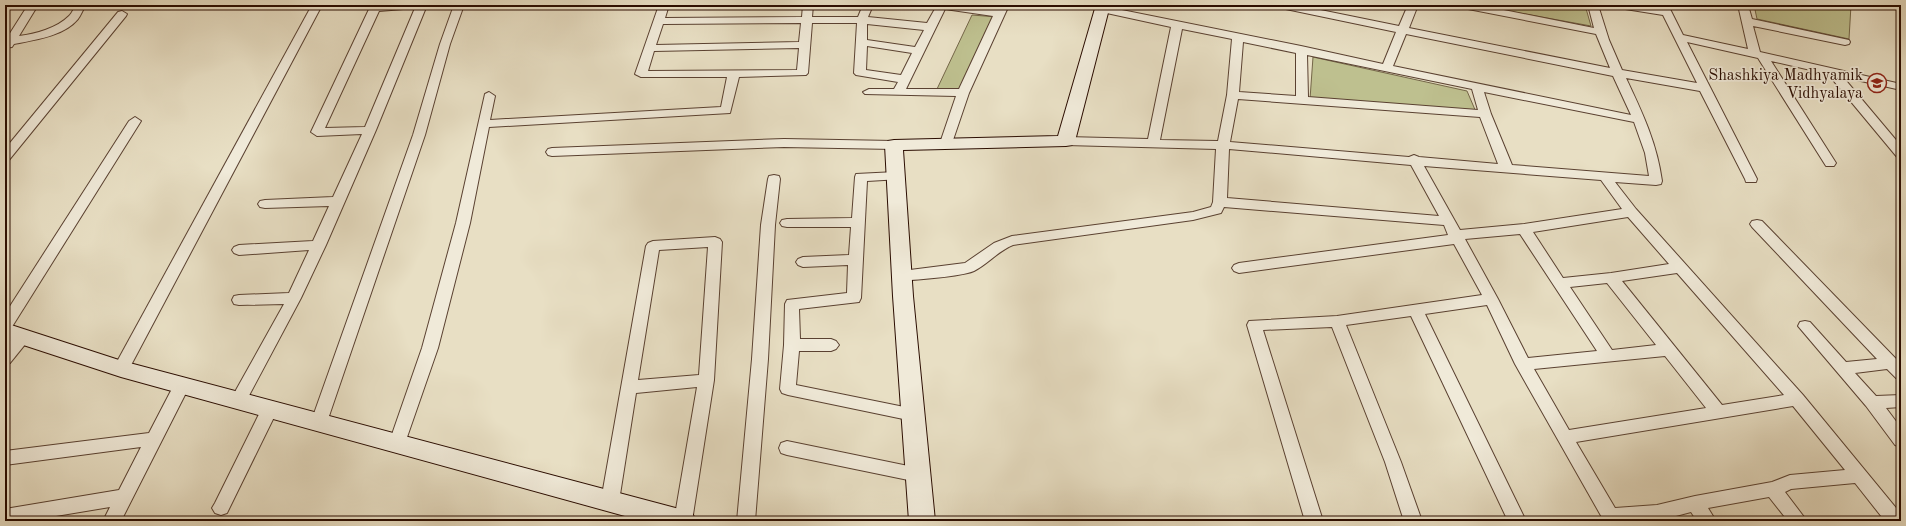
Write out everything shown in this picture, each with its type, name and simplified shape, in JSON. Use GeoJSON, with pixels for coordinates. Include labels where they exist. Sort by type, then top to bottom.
{"type":"FeatureCollection","features":[{"type":"Feature","properties":{"kind":"street"},"geometry":{"type":"LineString","coordinates":[[7,44],[33,5]]}},
{"type":"Feature","properties":{"kind":"street"},"geometry":{"type":"LineString","coordinates":[[7,44],[55,29],[73,18],[81,5]]}},
{"type":"Feature","properties":{"kind":"street"},"geometry":{"type":"LineString","coordinates":[[239,399],[294,298],[319,245],[370,130],[422,5],[375,6],[317,132],[370,130]]}},
{"type":"Feature","properties":{"kind":"street"},"geometry":{"type":"LineString","coordinates":[[319,422],[419,135],[445,44],[459,5]]}},
{"type":"Feature","properties":{"kind":"street"},"geometry":{"type":"LineString","coordinates":[[664,5],[641,74],[802,73],[808,5]]}},
{"type":"Feature","properties":{"kind":"street"},"geometry":{"type":"LineString","coordinates":[[868,5],[862,20],[860,73],[904,79]]}},
{"type":"Feature","properties":{"kind":"street"},"geometry":{"type":"LineString","coordinates":[[898,93],[941,5],[1001,10],[963,93],[946,143]]}},
{"type":"Feature","properties":{"kind":"street"},"geometry":{"type":"LineString","coordinates":[[1282,5],[1617,74],[1706,88]]}},
{"type":"Feature","properties":{"kind":"street"},"geometry":{"type":"LineString","coordinates":[[1336,16],[1340,5]]}},
{"type":"Feature","properties":{"kind":"street"},"geometry":{"type":"LineString","coordinates":[[1387,68],[1413,5]]}},
{"type":"Feature","properties":{"kind":"street"},"geometry":{"type":"LineString","coordinates":[[1463,5],[1490,8],[1600,32]]}},
{"type":"Feature","properties":{"kind":"street"},"geometry":{"type":"LineString","coordinates":[[552,152],[784,143],[894,145],[1066,141],[1153,143],[1223,145],[1414,159],[1656,181],[1654,162],[1640,120],[1617,74],[1600,32],[1593,5]]}},
{"type":"Feature","properties":{"kind":"street"},"geometry":{"type":"LineString","coordinates":[[1619,5],[1665,9],[1751,179]]}},
{"type":"Feature","properties":{"kind":"street"},"geometry":{"type":"LineString","coordinates":[[1743,5],[1746,21],[1758,55],[1830,163]]}},
{"type":"Feature","properties":{"kind":"street"},"geometry":{"type":"LineString","coordinates":[[1893,5],[1901,7]]}},
{"type":"Feature","properties":{"kind":"street"},"geometry":{"type":"LineString","coordinates":[[121,369],[316,7]]}},
{"type":"Feature","properties":{"kind":"street"},"geometry":{"type":"LineString","coordinates":[[1066,141],[1075,103],[1103,7],[1177,25],[1301,49],[1640,120]]}},
{"type":"Feature","properties":{"kind":"street"},"geometry":{"type":"LineString","coordinates":[[5,157],[122,14]]}},
{"type":"Feature","properties":{"kind":"street"},"geometry":{"type":"LineString","coordinates":[[658,20],[862,20],[931,27]]}},
{"type":"Feature","properties":{"kind":"street"},"geometry":{"type":"LineString","coordinates":[[1746,21],[1846,42]]}},
{"type":"Feature","properties":{"kind":"street"},"geometry":{"type":"LineString","coordinates":[[1153,143],[1177,25]]}},
{"type":"Feature","properties":{"kind":"street"},"geometry":{"type":"LineString","coordinates":[[902,276],[968,268],[995,247],[1012,241],[1193,216],[1216,210],[1220,202],[1220,176],[1223,145],[1232,95],[1238,37]]}},
{"type":"Feature","properties":{"kind":"street"},"geometry":{"type":"LineString","coordinates":[[1679,37],[1901,87]]}},
{"type":"Feature","properties":{"kind":"street"},"geometry":{"type":"LineString","coordinates":[[861,42],[919,51]]}},
{"type":"Feature","properties":{"kind":"street"},"geometry":{"type":"LineString","coordinates":[[649,48],[805,45]]}},
{"type":"Feature","properties":{"kind":"street"},"geometry":{"type":"LineString","coordinates":[[1301,49],[1302,100]]}},
{"type":"Feature","properties":{"kind":"street"},"geometry":{"type":"LineString","coordinates":[[1832,72],[1901,154]]}},
{"type":"Feature","properties":{"kind":"street"},"geometry":{"type":"LineString","coordinates":[[483,124],[726,110],[734,73]]}},
{"type":"Feature","properties":{"kind":"street"},"geometry":{"type":"LineString","coordinates":[[1477,87],[1485,114],[1506,167]]}},
{"type":"Feature","properties":{"kind":"street"},"geometry":{"type":"LineString","coordinates":[[869,92],[963,93]]}},
{"type":"Feature","properties":{"kind":"street"},"geometry":{"type":"LineString","coordinates":[[1232,95],[1485,114]]}},
{"type":"Feature","properties":{"kind":"street"},"geometry":{"type":"LineString","coordinates":[[397,443],[430,348],[463,223],[490,96]]}},
{"type":"Feature","properties":{"kind":"street"},"geometry":{"type":"LineString","coordinates":[[5,359],[11,331],[135,121]]}},
{"type":"Feature","properties":{"kind":"street"},"geometry":{"type":"LineString","coordinates":[[894,145],[902,276],[922,521]]}},
{"type":"Feature","properties":{"kind":"street"},"geometry":{"type":"LineString","coordinates":[[1414,159],[1491,299],[1523,364],[1612,518],[1657,513],[1695,503],[1773,489],[1790,482],[1858,476]]}},
{"type":"Feature","properties":{"kind":"street"},"geometry":{"type":"LineString","coordinates":[[896,176],[860,177],[859,222],[854,260],[854,298],[792,304],[792,345],[788,389],[913,415]]}},
{"type":"Feature","properties":{"kind":"street"},"geometry":{"type":"LineString","coordinates":[[1604,176],[1631,212],[1797,399],[1896,521]]}},
{"type":"Feature","properties":{"kind":"street"},"geometry":{"type":"LineString","coordinates":[[746,521],[760,359],[768,226],[774,179]]}},
{"type":"Feature","properties":{"kind":"street"},"geometry":{"type":"LineString","coordinates":[[265,204],[338,201]]}},
{"type":"Feature","properties":{"kind":"street"},"geometry":{"type":"LineString","coordinates":[[1220,202],[1448,221]]}},
{"type":"Feature","properties":{"kind":"street"},"geometry":{"type":"LineString","coordinates":[[1239,268],[1456,237],[1524,229],[1631,212]]}},
{"type":"Feature","properties":{"kind":"street"},"geometry":{"type":"LineString","coordinates":[[787,223],[859,222]]}},
{"type":"Feature","properties":{"kind":"street"},"geometry":{"type":"LineString","coordinates":[[1756,224],[1901,374]]}},
{"type":"Feature","properties":{"kind":"street"},"geometry":{"type":"LineString","coordinates":[[1524,229],[1608,356]]}},
{"type":"Feature","properties":{"kind":"street"},"geometry":{"type":"LineString","coordinates":[[11,331],[121,369],[239,399],[270,409],[683,521],[706,380],[714,242],[653,246],[610,501]]}},
{"type":"Feature","properties":{"kind":"street"},"geometry":{"type":"LineString","coordinates":[[239,250],[319,245]]}},
{"type":"Feature","properties":{"kind":"street"},"geometry":{"type":"LineString","coordinates":[[803,262],[854,260]]}},
{"type":"Feature","properties":{"kind":"street"},"geometry":{"type":"LineString","coordinates":[[1559,283],[1611,278],[1681,267]]}},
{"type":"Feature","properties":{"kind":"street"},"geometry":{"type":"LineString","coordinates":[[1611,278],[1719,413]]}},
{"type":"Feature","properties":{"kind":"street"},"geometry":{"type":"LineString","coordinates":[[239,300],[294,298]]}},
{"type":"Feature","properties":{"kind":"street"},"geometry":{"type":"LineString","coordinates":[[1314,521],[1254,326],[1337,321],[1416,311],[1451,304],[1491,299]]}},
{"type":"Feature","properties":{"kind":"street"},"geometry":{"type":"LineString","coordinates":[[1416,311],[1517,521]]}},
{"type":"Feature","properties":{"kind":"street"},"geometry":{"type":"LineString","coordinates":[[1337,321],[1394,462],[1413,521]]}},
{"type":"Feature","properties":{"kind":"street"},"geometry":{"type":"LineString","coordinates":[[1805,326],[1872,402],[1901,440]]}},
{"type":"Feature","properties":{"kind":"street"},"geometry":{"type":"LineString","coordinates":[[792,345],[831,345]]}},
{"type":"Feature","properties":{"kind":"street"},"geometry":{"type":"LineString","coordinates":[[1523,364],[1668,350]]}},
{"type":"Feature","properties":{"kind":"street"},"geometry":{"type":"LineString","coordinates":[[1843,368],[1890,363]]}},
{"type":"Feature","properties":{"kind":"street"},"geometry":{"type":"LineString","coordinates":[[630,386],[706,380]]}},
{"type":"Feature","properties":{"kind":"street"},"geometry":{"type":"LineString","coordinates":[[112,521],[182,385]]}},
{"type":"Feature","properties":{"kind":"street"},"geometry":{"type":"LineString","coordinates":[[1566,437],[1797,399]]}},
{"type":"Feature","properties":{"kind":"street"},"geometry":{"type":"LineString","coordinates":[[1872,402],[1901,401]]}},
{"type":"Feature","properties":{"kind":"street"},"geometry":{"type":"LineString","coordinates":[[221,508],[270,409]]}},
{"type":"Feature","properties":{"kind":"street"},"geometry":{"type":"LineString","coordinates":[[5,458],[155,439]]}},
{"type":"Feature","properties":{"kind":"street"},"geometry":{"type":"LineString","coordinates":[[787,448],[918,475]]}},
{"type":"Feature","properties":{"kind":"street"},"geometry":{"type":"LineString","coordinates":[[1773,489],[1798,521]]}},
{"type":"Feature","properties":{"kind":"street"},"geometry":{"type":"LineString","coordinates":[[5,517],[124,497]]}},
{"type":"Feature","properties":{"kind":"street"},"geometry":{"type":"LineString","coordinates":[[1695,503],[1707,521]]}},
{"type":"Feature","properties":{"kind":"green space"},"geometry":{"type":"Polygon","coordinates":[[[1504,5],[1585,5],[1591,26],[1503,10],[1504,5]]]}},
{"type":"Feature","properties":{"kind":"green space"},"geometry":{"type":"Polygon","coordinates":[[[1754,5],[1851,5],[1849,39],[1757,19],[1754,5]]]}},
{"type":"Feature","properties":{"kind":"green space"},"geometry":{"type":"Polygon","coordinates":[[[972,15],[997,17],[960,90],[937,89],[972,15]]]}},
{"type":"Feature","properties":{"kind":"green space"},"geometry":{"type":"Polygon","coordinates":[[[1313,57],[1467,91],[1476,112],[1310,99],[1313,57]]]}},
{"type":"Feature","properties":{"kind":"place","name":"Shashkiya Madhyamik Vidhyalaya"},"geometry":{"type":"Point","coordinates":[1877,83]}}]}
